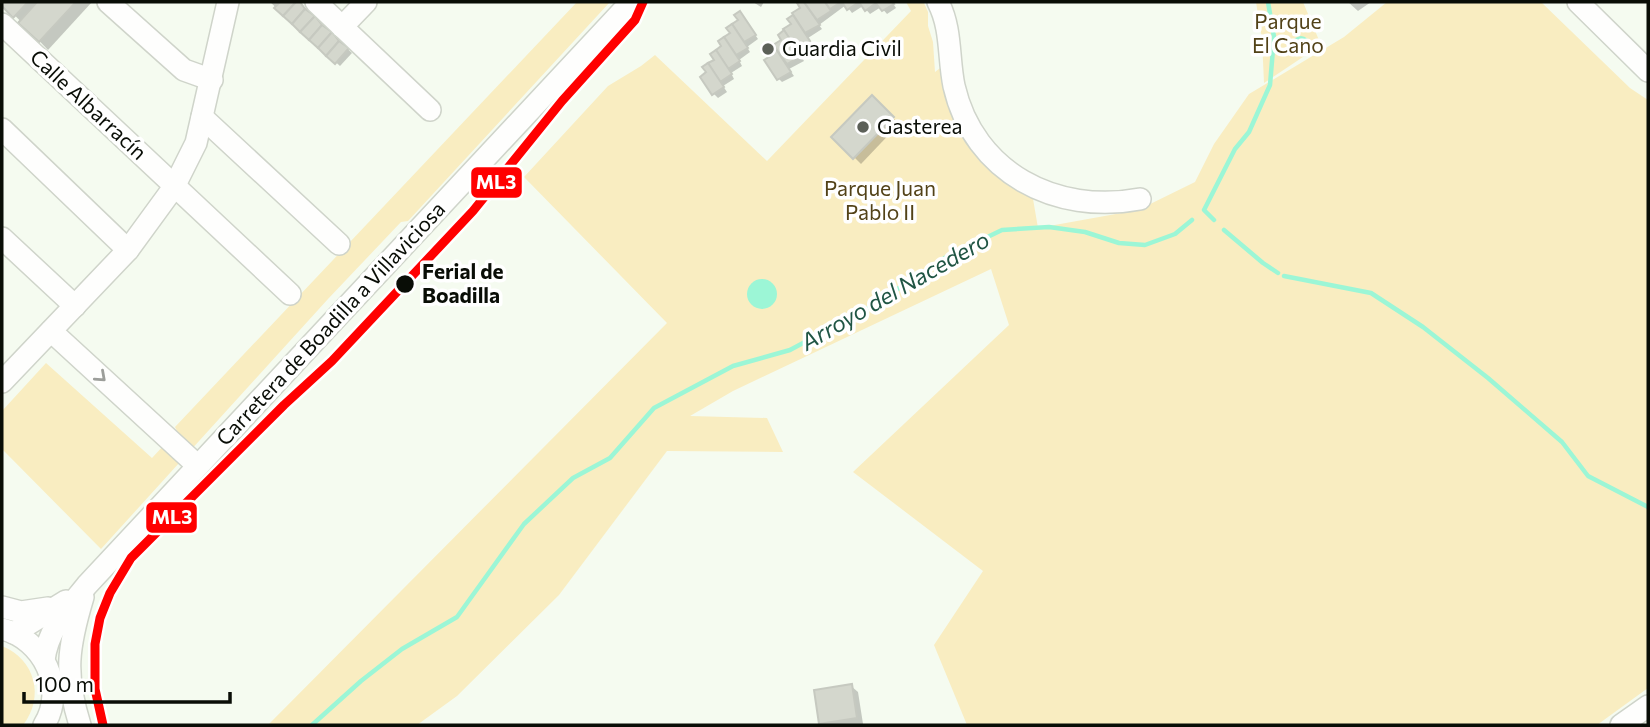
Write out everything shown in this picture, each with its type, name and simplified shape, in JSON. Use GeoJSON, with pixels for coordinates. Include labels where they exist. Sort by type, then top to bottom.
{"type":"FeatureCollection","features":[{"type":"Feature","properties":{"kind":"street"},"geometry":{"type":"LineString","coordinates":[[108,2],[184,70],[212,80]]}},
{"type":"Feature","properties":{"kind":"street"},"geometry":{"type":"LineString","coordinates":[[2,382],[128,250],[174,187],[196,142],[228,2]]}},
{"type":"Feature","properties":{"kind":"street"},"geometry":{"type":"LineString","coordinates":[[316,2],[430,110]]}},
{"type":"Feature","properties":{"kind":"street"},"geometry":{"type":"LineString","coordinates":[[342,27],[366,2]]}},
{"type":"Feature","properties":{"kind":"street","name":"Carretera de Boadilla a Villaviciosa"},"geometry":{"type":"LineString","coordinates":[[44,660],[51,631],[87,585],[631,2]]}},
{"type":"Feature","properties":{"kind":"street"},"geometry":{"type":"LineString","coordinates":[[938,2],[950,35],[951,67],[959,102],[974,135],[998,163],[1031,186],[1073,201],[1106,204],[1140,199]]}},
{"type":"Feature","properties":{"kind":"street"},"geometry":{"type":"LineString","coordinates":[[1578,2],[1648,71]]}},
{"type":"Feature","properties":{"kind":"street","name":"Calle Albarracín"},"geometry":{"type":"LineString","coordinates":[[6,37],[290,294]]}},
{"type":"Feature","properties":{"kind":"street"},"geometry":{"type":"LineString","coordinates":[[202,117],[340,244]]}},
{"type":"Feature","properties":{"kind":"street"},"geometry":{"type":"LineString","coordinates":[[2,129],[128,250]]}},
{"type":"Feature","properties":{"kind":"street"},"geometry":{"type":"LineString","coordinates":[[2,238],[75,306]]}},
{"type":"Feature","properties":{"kind":"street"},"geometry":{"type":"LineString","coordinates":[[51,331],[198,466]]}},
{"type":"Feature","properties":{"kind":"street"},"geometry":{"type":"LineString","coordinates":[[80,725],[73,701],[71,637],[87,585]]}},
{"type":"Feature","properties":{"kind":"street","name":"Carretera de Boadilla a Villaviciosa"},"geometry":{"type":"LineString","coordinates":[[8,631],[60,605],[87,585]]}},
{"type":"Feature","properties":{"kind":"street"},"geometry":{"type":"LineString","coordinates":[[2,607],[31,612],[60,605]]}},
{"type":"Feature","properties":{"kind":"street"},"geometry":{"type":"LineString","coordinates":[[8,631],[26,640],[44,660],[53,690],[52,705],[46,723]]}},
{"type":"Feature","properties":{"kind":"street"},"geometry":{"type":"LineString","coordinates":[[1622,725],[1648,706]]}},
{"type":"Feature","properties":{"kind":"green space"},"geometry":{"type":"Polygon","coordinates":[[[577,2],[610,2],[408,221],[401,222],[328,299],[101,549],[2,449],[2,411],[46,363],[152,458],[177,431],[175,427],[577,2]]]}},
{"type":"Feature","properties":{"kind":"green space","name":"Parque Juan Pablo II"},"geometry":{"type":"Polygon","coordinates":[[[906,2],[924,3],[933,42],[935,72],[944,65],[951,97],[1032,193],[1038,228],[1138,210],[1195,182],[1214,144],[1249,94],[1344,37],[1387,2],[1541,2],[1630,88],[1648,100],[1648,688],[1597,725],[967,725],[934,645],[983,571],[853,472],[1009,325],[991,269],[733,391],[690,416],[767,418],[783,452],[667,451],[559,595],[457,696],[417,725],[268,725],[667,323],[524,177],[608,86],[655,55],[767,161],[911,11],[906,2]]]}},
{"type":"Feature","properties":{"kind":"green space","name":"Parque El Cano"},"geometry":{"type":"Polygon","coordinates":[[[1256,2],[1303,2],[1321,45],[1264,83],[1262,39],[1256,2]]]}},
{"type":"Feature","properties":{"kind":"green space"},"geometry":{"type":"Polygon","coordinates":[[[2,646],[22,660],[33,680],[34,703],[23,725],[2,725],[2,646]]]}},
{"type":"Feature","properties":{"kind":"shaded area"},"geometry":{"type":"Polygon","coordinates":[[[1301,36],[1307,39],[1310,45],[1307,51],[1301,54],[1295,51],[1292,45],[1295,39],[1301,36]]]}},
{"type":"Feature","properties":{"kind":"shaded area"},"geometry":{"type":"Polygon","coordinates":[[[762,279],[773,283],[777,294],[773,305],[762,309],[751,305],[747,294],[751,283],[762,279]]]}},
{"type":"Feature","properties":{"kind":"building"},"geometry":{"type":"Polygon","coordinates":[[[2,2],[28,2],[13,18],[2,6],[2,2]]]}},
{"type":"Feature","properties":{"kind":"building"},"geometry":{"type":"Polygon","coordinates":[[[37,2],[76,2],[39,42],[18,23],[37,2]]]}},
{"type":"Feature","properties":{"kind":"building"},"geometry":{"type":"Polygon","coordinates":[[[280,2],[296,2],[283,16],[274,8],[280,2]]]}},
{"type":"Feature","properties":{"kind":"building"},"geometry":{"type":"Polygon","coordinates":[[[296,2],[300,2],[305,9],[292,24],[283,16],[296,2]]]}},
{"type":"Feature","properties":{"kind":"building"},"geometry":{"type":"Polygon","coordinates":[[[804,2],[820,25],[805,33],[792,13],[800,8],[797,3],[804,2]]]}},
{"type":"Feature","properties":{"kind":"building"},"geometry":{"type":"Polygon","coordinates":[[[804,2],[825,2],[831,11],[817,20],[804,2]]]}},
{"type":"Feature","properties":{"kind":"building"},"geometry":{"type":"Polygon","coordinates":[[[825,2],[841,2],[830,9],[825,2]]]}},
{"type":"Feature","properties":{"kind":"building"},"geometry":{"type":"Polygon","coordinates":[[[842,2],[859,2],[847,10],[842,2]]]}},
{"type":"Feature","properties":{"kind":"building"},"geometry":{"type":"Polygon","coordinates":[[[859,2],[875,2],[876,3],[865,11],[859,2]]]}},
{"type":"Feature","properties":{"kind":"building"},"geometry":{"type":"Polygon","coordinates":[[[875,2],[892,2],[894,4],[882,11],[875,2]]]}},
{"type":"Feature","properties":{"kind":"building"},"geometry":{"type":"Polygon","coordinates":[[[305,9],[315,16],[300,32],[292,24],[305,9]]]}},
{"type":"Feature","properties":{"kind":"building"},"geometry":{"type":"Polygon","coordinates":[[[740,11],[756,35],[744,42],[732,24],[738,20],[734,15],[740,11]]]}},
{"type":"Feature","properties":{"kind":"building"},"geometry":{"type":"Polygon","coordinates":[[[793,15],[810,41],[796,49],[783,29],[791,24],[787,19],[793,15]]]}},
{"type":"Feature","properties":{"kind":"building"},"geometry":{"type":"Polygon","coordinates":[[[315,16],[322,25],[309,40],[300,32],[315,16]]]}},
{"type":"Feature","properties":{"kind":"building"},"geometry":{"type":"Polygon","coordinates":[[[732,24],[748,48],[736,55],[724,37],[730,33],[726,28],[732,24]]]}},
{"type":"Feature","properties":{"kind":"building"},"geometry":{"type":"Polygon","coordinates":[[[322,25],[332,32],[318,48],[309,40],[322,25]]]}},
{"type":"Feature","properties":{"kind":"building"},"geometry":{"type":"Polygon","coordinates":[[[784,30],[801,56],[787,64],[773,45],[781,40],[778,35],[784,30]]]}},
{"type":"Feature","properties":{"kind":"building"},"geometry":{"type":"Polygon","coordinates":[[[332,32],[339,41],[326,56],[318,48],[332,32]]]}},
{"type":"Feature","properties":{"kind":"building"},"geometry":{"type":"Polygon","coordinates":[[[724,37],[740,61],[728,69],[716,50],[721,46],[718,41],[724,37]]]}},
{"type":"Feature","properties":{"kind":"building"},"geometry":{"type":"Polygon","coordinates":[[[339,41],[349,48],[335,64],[326,56],[339,41]]]}},
{"type":"Feature","properties":{"kind":"building"},"geometry":{"type":"Polygon","coordinates":[[[774,46],[791,72],[777,80],[764,60],[772,55],[769,50],[774,46]]]}},
{"type":"Feature","properties":{"kind":"building"},"geometry":{"type":"Polygon","coordinates":[[[716,50],[732,74],[720,82],[708,63],[714,60],[710,54],[716,50]]]}},
{"type":"Feature","properties":{"kind":"building"},"geometry":{"type":"Polygon","coordinates":[[[708,63],[724,87],[712,95],[700,77],[706,72],[702,67],[708,63]]]}},
{"type":"Feature","properties":{"kind":"building","name":"Gasterea"},"geometry":{"type":"Polygon","coordinates":[[[872,95],[894,117],[853,159],[831,137],[872,95]]]}},
{"type":"Feature","properties":{"kind":"building"},"geometry":{"type":"Polygon","coordinates":[[[852,684],[857,718],[819,724],[814,690],[852,684]]]}},
{"type":"Feature","properties":{"kind":"waterway","name":"Arroyo del Nacedero"},"geometry":{"type":"LineString","coordinates":[[1214,220],[1204,210],[1235,149],[1249,132],[1270,85],[1274,37],[1268,2]]}},
{"type":"Feature","properties":{"kind":"waterway","name":"Arroyo del Nacedero"},"geometry":{"type":"LineString","coordinates":[[312,725],[402,649],[457,617],[524,524],[573,478],[610,458],[654,408],[733,366],[790,350],[870,307],[948,256],[1002,230],[1049,227],[1085,232],[1119,243],[1145,245],[1175,234],[1192,220]]}},
{"type":"Feature","properties":{"kind":"waterway"},"geometry":{"type":"LineString","coordinates":[[1224,230],[1278,273]]}},
{"type":"Feature","properties":{"kind":"waterway"},"geometry":{"type":"LineString","coordinates":[[1284,276],[1371,293],[1423,327],[1488,378],[1562,442],[1588,476],[1648,507]]}},
{"type":"Feature","properties":{"kind":"transit line","name":"ML3"},"geometry":{"type":"LineString","coordinates":[[103,725],[95,689],[95,644],[100,618],[110,593],[131,558],[284,405],[332,361],[473,211],[562,101],[635,20],[643,2]]}},
{"type":"Feature","properties":{"kind":"place","name":"Guardia Civil"},"geometry":{"type":"Point","coordinates":[768,49]}},
{"type":"Feature","properties":{"kind":"place","name":"Gasterea"},"geometry":{"type":"Point","coordinates":[863,127]}},
{"type":"Feature","properties":{"kind":"place","name":"Ferial de Boadilla"},"geometry":{"type":"Point","coordinates":[405,284]}}]}
